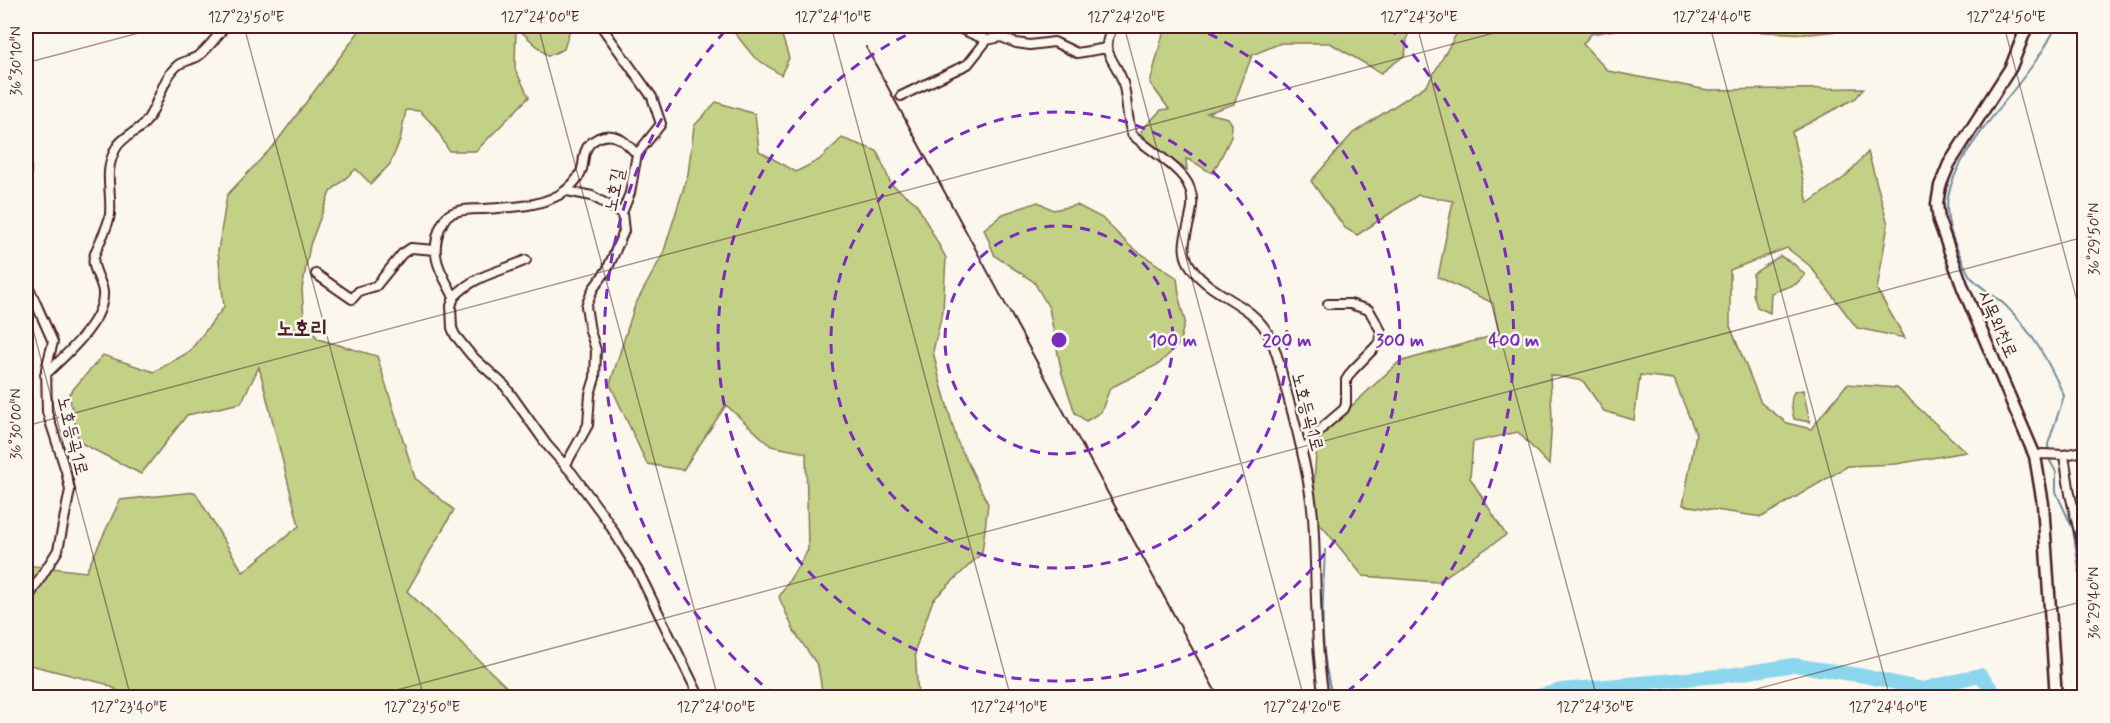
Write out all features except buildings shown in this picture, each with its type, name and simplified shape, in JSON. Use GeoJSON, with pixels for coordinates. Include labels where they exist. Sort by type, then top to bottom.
{"type":"FeatureCollection","features":[{"type":"Feature","properties":{"kind":"street","name":"노호등곡1로"},"geometry":{"type":"LineString","coordinates":[[45,375],[93,322],[102,307],[102,286],[94,264],[94,257],[106,231],[110,215],[107,172],[117,147],[123,139],[143,125],[171,72],[179,64],[200,56],[225,26]]}},
{"type":"Feature","properties":{"kind":"street"},"geometry":{"type":"LineString","coordinates":[[602,26],[652,97],[661,124],[637,154]]}},
{"type":"Feature","properties":{"kind":"street"},"geometry":{"type":"LineString","coordinates":[[961,26],[963,30],[987,40],[1001,37],[1030,45],[1054,42],[1077,52],[1107,48],[1107,41],[1113,26]]}},
{"type":"Feature","properties":{"kind":"street","name":"시목외천로"},"geometry":{"type":"LineString","coordinates":[[2027,26],[2012,67],[1949,164],[1940,186],[1937,204],[1939,221],[1963,288],[2038,455],[2056,698]]}},
{"type":"Feature","properties":{"kind":"street"},"geometry":{"type":"LineString","coordinates":[[900,96],[968,64],[987,40]]}},
{"type":"Feature","properties":{"kind":"street","name":"노호등곡1로"},"geometry":{"type":"LineString","coordinates":[[1107,48],[1121,74],[1132,134],[1185,179],[1191,192],[1192,213],[1184,244],[1184,254],[1191,267],[1204,282],[1237,302],[1265,329],[1276,354],[1302,452],[1312,514],[1317,625],[1324,698]]}},
{"type":"Feature","properties":{"kind":"street","name":"노호길"},"geometry":{"type":"LineString","coordinates":[[565,466],[588,425],[590,394],[595,378],[596,350],[586,306],[593,289],[607,270],[624,231],[622,213],[630,193],[637,154],[617,137],[606,135],[590,143],[585,152],[582,169],[567,191]]}},
{"type":"Feature","properties":{"kind":"street"},"geometry":{"type":"LineString","coordinates":[[26,160],[26,175]]}},
{"type":"Feature","properties":{"kind":"street"},"geometry":{"type":"LineString","coordinates":[[454,297],[438,268],[435,249],[439,231],[449,214],[465,210],[542,204],[567,191],[592,196],[622,213]]}},
{"type":"Feature","properties":{"kind":"street"},"geometry":{"type":"LineString","coordinates":[[316,274],[351,299],[359,291],[376,286],[402,254],[411,248],[435,249]]}},
{"type":"Feature","properties":{"kind":"street"},"geometry":{"type":"LineString","coordinates":[[526,260],[479,277],[463,287],[454,297],[451,306],[452,328],[465,349],[505,386],[621,541],[700,698]]}},
{"type":"Feature","properties":{"kind":"street","name":"노호등곡1로"},"geometry":{"type":"LineString","coordinates":[[26,281],[53,342],[45,375],[47,412],[70,490],[58,550],[26,601]]}},
{"type":"Feature","properties":{"kind":"street"},"geometry":{"type":"LineString","coordinates":[[1302,452],[1324,426],[1344,410],[1346,380],[1380,342],[1381,331],[1369,310],[1350,304],[1328,304]]}},
{"type":"Feature","properties":{"kind":"street"},"geometry":{"type":"LineString","coordinates":[[2038,455],[2085,451]]}},
{"type":"Feature","properties":{"kind":"street"},"geometry":{"type":"LineString","coordinates":[[2064,454],[2070,494],[2085,553]]}},
{"type":"Feature","properties":{"kind":"green space"},"geometry":{"type":"Polygon","coordinates":[[[363,26],[571,26],[564,49],[548,56],[516,27],[515,69],[529,97],[476,151],[449,151],[436,128],[420,111],[406,110],[400,140],[390,164],[371,184],[356,169],[330,192],[310,245],[302,289],[304,320],[318,339],[377,356],[415,478],[454,510],[407,591],[517,697],[129,697],[106,684],[26,664],[26,565],[86,572],[120,500],[195,492],[243,572],[299,526],[259,367],[241,403],[187,415],[141,474],[79,442],[69,394],[103,355],[154,372],[189,352],[224,307],[218,251],[227,195],[275,144],[363,26]]]}},
{"type":"Feature","properties":{"kind":"green space"},"geometry":{"type":"Polygon","coordinates":[[[729,26],[779,26],[789,58],[781,75],[754,57],[729,26]]]}},
{"type":"Feature","properties":{"kind":"green space"},"geometry":{"type":"Polygon","coordinates":[[[1165,26],[1405,26],[1408,33],[1405,55],[1381,73],[1330,43],[1281,43],[1252,55],[1234,104],[1207,113],[1228,118],[1232,124],[1231,137],[1213,173],[1186,159],[1187,170],[1149,145],[1141,131],[1161,110],[1169,109],[1150,83],[1165,26]]]}},
{"type":"Feature","properties":{"kind":"green space"},"geometry":{"type":"Polygon","coordinates":[[[1461,26],[1638,26],[1591,34],[1583,44],[1608,71],[1708,90],[1864,88],[1856,98],[1792,132],[1808,203],[1845,177],[1868,152],[1888,224],[1877,290],[1905,338],[1857,328],[1810,266],[1787,248],[1730,270],[1730,326],[1761,403],[1787,423],[1811,429],[1847,384],[1897,388],[1966,452],[1896,464],[1848,466],[1762,517],[1683,505],[1696,434],[1674,379],[1640,375],[1634,420],[1604,411],[1583,381],[1550,375],[1552,419],[1549,465],[1518,432],[1473,442],[1470,478],[1506,535],[1437,582],[1363,576],[1312,514],[1317,438],[1399,362],[1499,334],[1493,303],[1438,277],[1453,201],[1418,195],[1357,235],[1345,228],[1311,181],[1353,133],[1427,85],[1461,26]]]}},
{"type":"Feature","properties":{"kind":"green space"},"geometry":{"type":"Polygon","coordinates":[[[1639,26],[1854,26],[1855,29],[1810,34],[1639,26]]]}},
{"type":"Feature","properties":{"kind":"green space"},"geometry":{"type":"Polygon","coordinates":[[[716,102],[755,114],[759,151],[796,172],[819,160],[842,138],[877,151],[891,184],[916,203],[946,258],[943,310],[933,351],[957,441],[988,504],[982,553],[933,600],[915,650],[918,697],[823,697],[818,666],[794,631],[779,597],[808,550],[806,453],[771,446],[726,405],[683,470],[647,464],[610,384],[635,305],[663,254],[688,174],[694,126],[716,102]]]}},
{"type":"Feature","properties":{"kind":"green space"},"geometry":{"type":"Polygon","coordinates":[[[1038,202],[1053,210],[1077,205],[1102,218],[1130,246],[1177,278],[1185,321],[1179,344],[1159,364],[1110,388],[1101,412],[1086,421],[1075,413],[1062,374],[1049,308],[1034,282],[995,256],[984,229],[1003,214],[1038,202]]]}},
{"type":"Feature","properties":{"kind":"green space"},"geometry":{"type":"Polygon","coordinates":[[[1780,256],[1794,264],[1805,275],[1796,284],[1771,293],[1770,313],[1757,307],[1753,294],[1753,274],[1780,256]]]}},
{"type":"Feature","properties":{"kind":"green space"},"geometry":{"type":"Polygon","coordinates":[[[1803,390],[1810,422],[1794,419],[1792,412],[1791,402],[1794,392],[1803,390]]]}},
{"type":"Feature","properties":{"kind":"waterway"},"geometry":{"type":"LineString","coordinates":[[2056,26],[2045,47],[1961,162],[1951,185],[1947,213],[1953,238],[1970,276],[2005,305],[2024,325],[2046,359],[2064,396],[2048,444],[2049,459],[2056,472],[2056,492],[2073,529],[2084,589]]}},
{"type":"Feature","properties":{"kind":"waterway"},"geometry":{"type":"LineString","coordinates":[[1325,550],[1323,643],[1333,698]]}},
{"type":"Feature","properties":{"kind":"waterway"},"geometry":{"type":"LineString","coordinates":[[1531,698],[1561,690],[1730,675],[1794,665],[1864,676],[1923,689],[1980,675],[1999,698]]}},
{"type":"Feature","properties":{"kind":"railway"},"geometry":{"type":"LineString","coordinates":[[866,47],[1219,698]]}},
{"type":"Feature","properties":{"kind":"district","name":"노호리"},"geometry":{"type":"Point","coordinates":[302,329]}}]}
